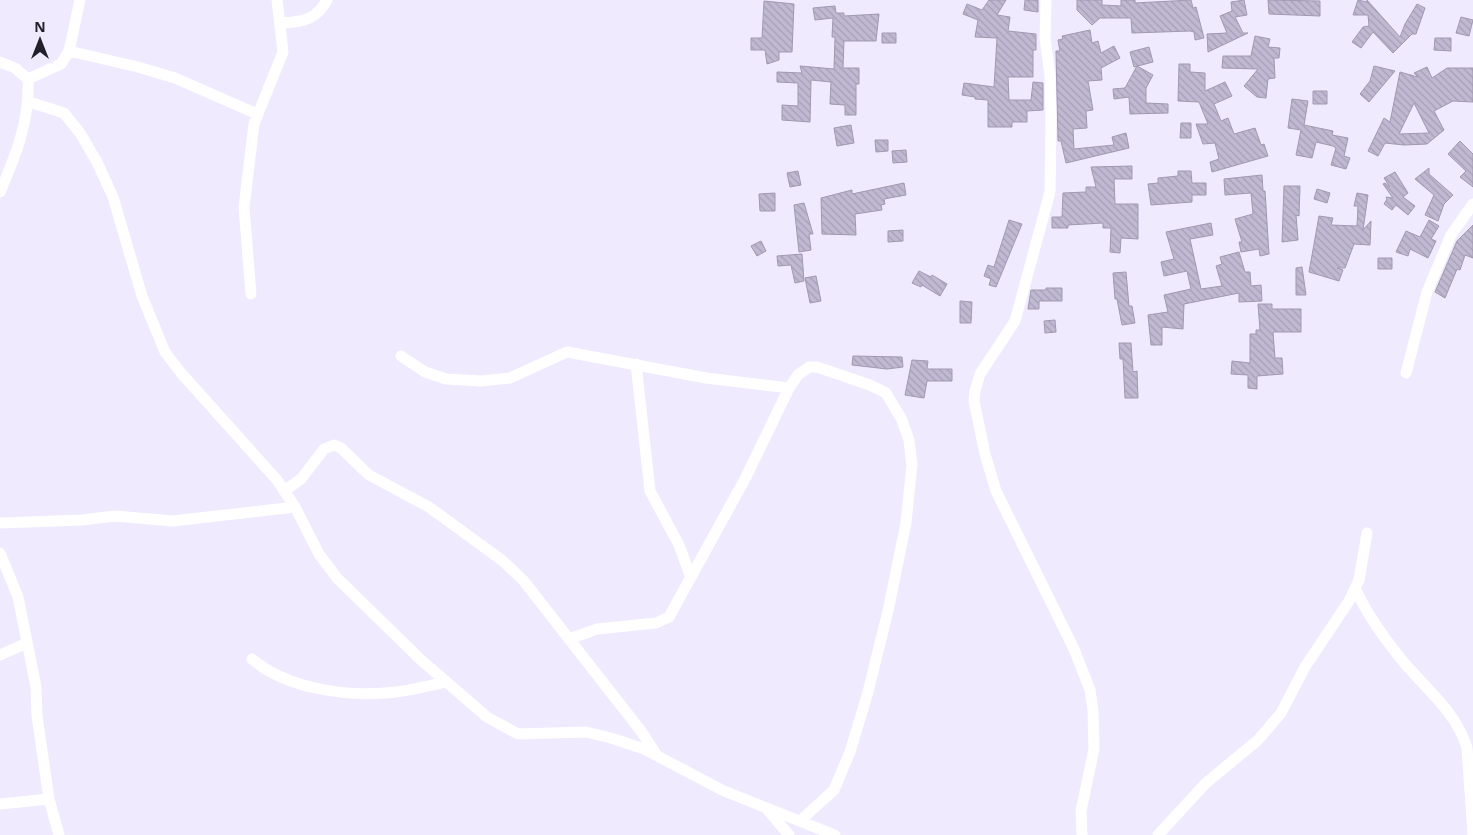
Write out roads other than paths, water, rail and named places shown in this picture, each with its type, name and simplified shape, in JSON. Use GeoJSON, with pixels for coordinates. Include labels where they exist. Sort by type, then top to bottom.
{"type":"FeatureCollection","features":[{"type":"Feature","properties":{"kind":"street"},"geometry":{"type":"LineString","coordinates":[[28,79],[61,64],[68,51],[80,0]]}},
{"type":"Feature","properties":{"kind":"street"},"geometry":{"type":"LineString","coordinates":[[251,294],[244,207],[254,124],[283,52],[277,0]]}},
{"type":"Feature","properties":{"kind":"street"},"geometry":{"type":"LineString","coordinates":[[281,23],[305,21],[313,18],[327,0]]}},
{"type":"Feature","properties":{"kind":"street"},"geometry":{"type":"LineString","coordinates":[[1046,0],[1045,38],[1050,76],[1051,119],[1050,192],[1015,321],[980,374],[974,401],[988,470],[996,491],[1074,649],[1090,690],[1094,743],[1081,811],[1082,835]]}},
{"type":"Feature","properties":{"kind":"street"},"geometry":{"type":"LineString","coordinates":[[68,51],[138,67],[175,78],[257,114]]}},
{"type":"Feature","properties":{"kind":"street"},"geometry":{"type":"LineString","coordinates":[[0,62],[14,68],[28,79],[29,102],[17,153],[0,192]]}},
{"type":"Feature","properties":{"kind":"street"},"geometry":{"type":"LineString","coordinates":[[29,102],[64,113],[80,133],[113,197],[142,296],[165,352],[181,373],[284,491],[295,507],[319,554],[337,578],[446,682],[487,717],[518,734],[531,735],[566,732],[597,734],[644,749],[707,783],[836,835]]}},
{"type":"Feature","properties":{"kind":"street"},"geometry":{"type":"LineString","coordinates":[[1406,373],[1427,292],[1451,235],[1473,204]]}},
{"type":"Feature","properties":{"kind":"street"},"geometry":{"type":"LineString","coordinates":[[401,356],[415,366],[446,379],[481,381],[520,375],[557,355],[567,352],[706,378],[789,388]]}},
{"type":"Feature","properties":{"kind":"street"},"geometry":{"type":"LineString","coordinates":[[636,364],[650,491],[680,545],[690,575]]}},
{"type":"Feature","properties":{"kind":"street"},"geometry":{"type":"LineString","coordinates":[[569,639],[597,629],[664,621],[674,611],[690,575],[746,477],[789,388],[798,375],[809,367],[817,367],[878,387],[892,401],[902,420],[909,440],[912,465],[910,500],[888,611],[868,692],[850,752],[834,790],[820,805],[800,820]]}},
{"type":"Feature","properties":{"kind":"street"},"geometry":{"type":"LineString","coordinates":[[284,491],[302,479],[324,450],[334,445],[341,448],[369,475],[416,499],[503,561],[537,596],[641,731],[657,756]]}},
{"type":"Feature","properties":{"kind":"street"},"geometry":{"type":"LineString","coordinates":[[0,523],[82,520],[115,516],[173,521],[295,507]]}},
{"type":"Feature","properties":{"kind":"street"},"geometry":{"type":"LineString","coordinates":[[1158,835],[1206,783],[1270,728],[1282,714],[1305,667],[1349,601],[1364,558],[1367,533]]}},
{"type":"Feature","properties":{"kind":"street"},"geometry":{"type":"LineString","coordinates":[[0,553],[18,597],[36,687],[38,724],[49,799],[59,835]]}},
{"type":"Feature","properties":{"kind":"street"},"geometry":{"type":"LineString","coordinates":[[1355,588],[1380,631],[1453,718],[1464,737],[1467,748],[1473,835]]}},
{"type":"Feature","properties":{"kind":"street"},"geometry":{"type":"LineString","coordinates":[[0,654],[27,643]]}},
{"type":"Feature","properties":{"kind":"street"},"geometry":{"type":"LineString","coordinates":[[252,660],[261,667],[293,681],[342,692],[386,693],[446,682]]}},
{"type":"Feature","properties":{"kind":"street"},"geometry":{"type":"LineString","coordinates":[[0,804],[49,799]]}},
{"type":"Feature","properties":{"kind":"street"},"geometry":{"type":"LineString","coordinates":[[765,806],[789,835]]}}]}
